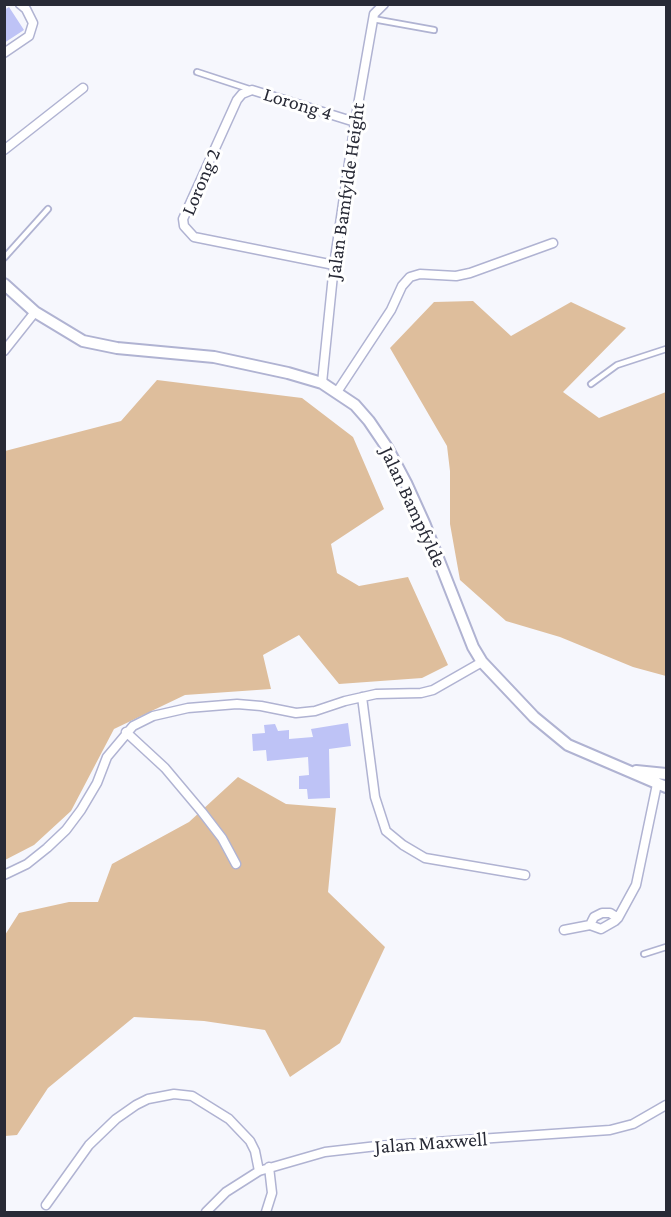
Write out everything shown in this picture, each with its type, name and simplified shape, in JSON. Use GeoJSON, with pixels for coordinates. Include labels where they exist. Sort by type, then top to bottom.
{"type":"FeatureCollection","features":[{"type":"Feature","properties":{"kind":"street"},"geometry":{"type":"LineString","coordinates":[[4,53],[29,36],[33,23],[26,9],[20,4]]}},
{"type":"Feature","properties":{"kind":"street","name":"Jalan Bamfylde Height"},"geometry":{"type":"LineString","coordinates":[[322,383],[334,265],[355,122],[373,19],[378,9],[384,4]]}},
{"type":"Feature","properties":{"kind":"street"},"geometry":{"type":"LineString","coordinates":[[4,150],[82,88]]}},
{"type":"Feature","properties":{"kind":"street","name":"Lorong 4"},"geometry":{"type":"LineString","coordinates":[[242,94],[252,90],[355,122]]}},
{"type":"Feature","properties":{"kind":"street","name":"Lorong 2"},"geometry":{"type":"LineString","coordinates":[[242,94],[237,100],[183,219],[184,226],[194,237],[334,265]]}},
{"type":"Feature","properties":{"kind":"street"},"geometry":{"type":"LineString","coordinates":[[337,392],[391,310],[402,286],[410,277],[420,274],[456,276],[470,273],[553,243]]}},
{"type":"Feature","properties":{"kind":"street","name":"Jalan Bampfylde"},"geometry":{"type":"LineString","coordinates":[[4,284],[35,312],[83,341],[117,348],[214,357],[288,374],[322,383],[355,405],[388,449],[425,525],[473,647],[482,662],[534,717],[568,745],[662,785]]}},
{"type":"Feature","properties":{"kind":"street"},"geometry":{"type":"LineString","coordinates":[[4,351],[35,312]]}},
{"type":"Feature","properties":{"kind":"street"},"geometry":{"type":"LineString","coordinates":[[4,875],[27,864],[66,830],[97,783],[107,757],[126,732],[153,716],[188,708],[237,704],[296,713],[315,711],[376,694],[421,693],[433,690],[482,662]]}},
{"type":"Feature","properties":{"kind":"street"},"geometry":{"type":"LineString","coordinates":[[362,697],[375,797],[386,831],[425,858],[525,875]]}},
{"type":"Feature","properties":{"kind":"street"},"geometry":{"type":"LineString","coordinates":[[126,732],[165,768],[202,812],[222,838],[236,864]]}},
{"type":"Feature","properties":{"kind":"street","name":"Jalan Bampfylde"},"geometry":{"type":"LineString","coordinates":[[627,770],[666,774]]}},
{"type":"Feature","properties":{"kind":"street"},"geometry":{"type":"LineString","coordinates":[[564,930],[590,925],[601,929],[609,926],[618,918],[636,885],[662,785]]}},
{"type":"Feature","properties":{"kind":"street"},"geometry":{"type":"LineString","coordinates":[[590,925],[594,917],[602,913],[610,913],[618,918]]}},
{"type":"Feature","properties":{"kind":"street"},"geometry":{"type":"LineString","coordinates":[[46,1205],[89,1145],[116,1119],[148,1099],[174,1094],[192,1096],[229,1119],[250,1141],[255,1151],[259,1171]]}},
{"type":"Feature","properties":{"kind":"street","name":"Jalan Maxwell"},"geometry":{"type":"LineString","coordinates":[[206,1212],[226,1192],[259,1171],[325,1152],[377,1146],[610,1130],[633,1124],[666,1105]]}},
{"type":"Feature","properties":{"kind":"street"},"geometry":{"type":"LineString","coordinates":[[266,1212],[272,1192],[269,1167]]}},
{"type":"Feature","properties":{"kind":"lane"},"geometry":{"type":"LineString","coordinates":[[373,19],[435,30]]}},
{"type":"Feature","properties":{"kind":"lane"},"geometry":{"type":"LineString","coordinates":[[197,72],[252,90]]}},
{"type":"Feature","properties":{"kind":"lane"},"geometry":{"type":"LineString","coordinates":[[4,258],[48,209]]}},
{"type":"Feature","properties":{"kind":"lane"},"geometry":{"type":"LineString","coordinates":[[591,384],[616,364],[666,348]]}},
{"type":"Feature","properties":{"kind":"lane"},"geometry":{"type":"LineString","coordinates":[[644,954],[666,947]]}},
{"type":"Feature","properties":{"kind":"shaded area"},"geometry":{"type":"Polygon","coordinates":[[[473,301],[511,336],[571,302],[626,328],[563,392],[599,418],[666,392],[666,676],[633,667],[560,637],[506,621],[460,580],[450,524],[450,471],[447,446],[390,348],[434,302],[473,301]]]}},
{"type":"Feature","properties":{"kind":"shaded area"},"geometry":{"type":"Polygon","coordinates":[[[157,380],[302,398],[353,437],[384,509],[331,544],[337,573],[359,586],[408,577],[448,665],[422,678],[339,684],[299,635],[263,655],[271,689],[185,695],[114,729],[71,811],[34,845],[5,860],[5,451],[121,421],[157,380]]]}},
{"type":"Feature","properties":{"kind":"shaded area"},"geometry":{"type":"Polygon","coordinates":[[[238,777],[286,804],[336,808],[328,892],[385,947],[340,1043],[290,1077],[265,1030],[204,1021],[134,1017],[48,1088],[17,1135],[5,1136],[5,935],[19,913],[69,902],[98,902],[112,864],[189,822],[238,777]]]}},
{"type":"Feature","properties":{"kind":"building"},"geometry":{"type":"Polygon","coordinates":[[[9,7],[24,30],[4,43],[4,10],[9,7]]]}},
{"type":"Feature","properties":{"kind":"building"},"geometry":{"type":"Polygon","coordinates":[[[348,723],[351,746],[329,749],[330,798],[308,799],[307,789],[299,789],[299,776],[309,775],[308,757],[267,761],[266,750],[253,751],[252,734],[265,733],[264,725],[275,724],[278,731],[289,730],[289,739],[313,737],[311,729],[348,723]]]}}]}
